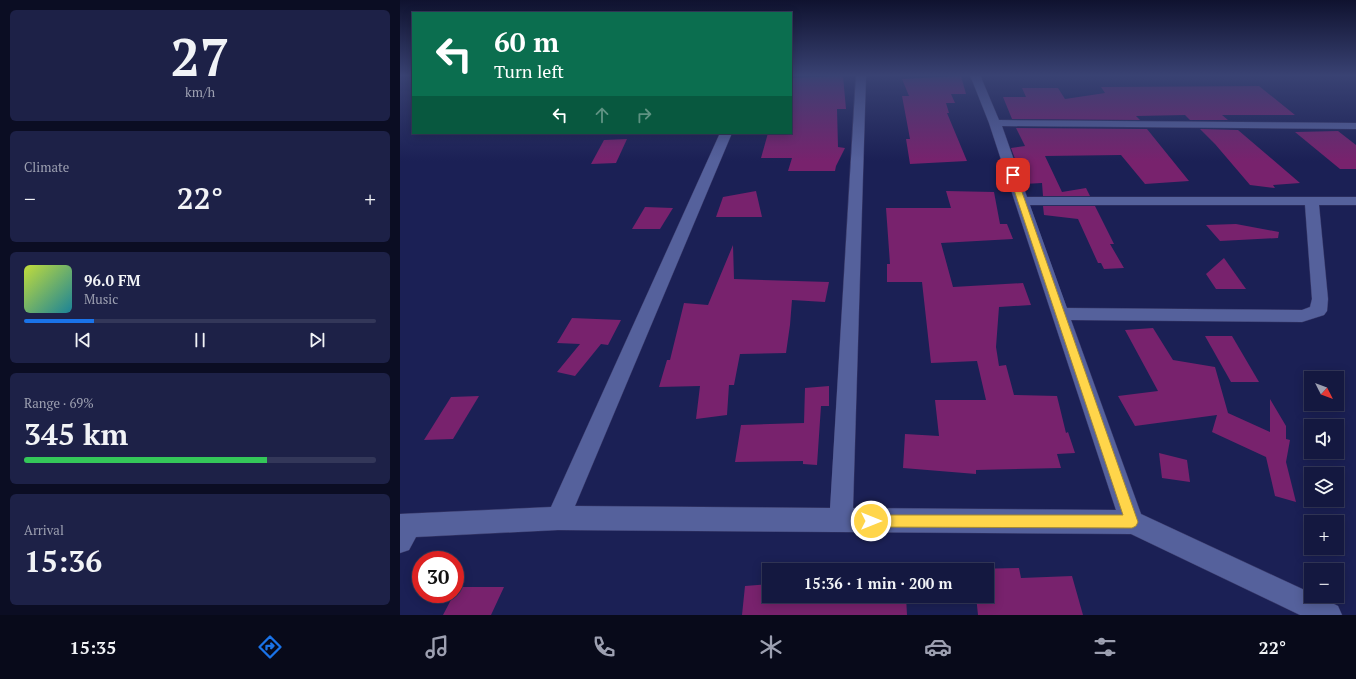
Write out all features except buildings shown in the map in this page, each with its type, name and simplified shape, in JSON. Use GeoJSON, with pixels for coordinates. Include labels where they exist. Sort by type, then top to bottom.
{"type":"FeatureCollection","features":[{"type":"Feature","properties":{"kind":"street"},"geometry":{"type":"LineString","coordinates":[[841,521],[860,104]]}},
{"type":"Feature","properties":{"kind":"street"},"geometry":{"type":"LineString","coordinates":[[987,104],[1022,201],[1132,522]]}},
{"type":"Feature","properties":{"kind":"street"},"geometry":{"type":"LineString","coordinates":[[994,122],[1356,126]]}},
{"type":"Feature","properties":{"kind":"street"},"geometry":{"type":"LineString","coordinates":[[558,518],[726,134]]}},
{"type":"Feature","properties":{"kind":"street"},"geometry":{"type":"LineString","coordinates":[[1022,201],[1356,201]]}},
{"type":"Feature","properties":{"kind":"street"},"geometry":{"type":"LineString","coordinates":[[1060,314],[1302,316],[1318,311],[1320,299],[1312,201]]}},
{"type":"Feature","properties":{"kind":"street"},"geometry":{"type":"LineString","coordinates":[[403,531],[558,518],[1132,522],[1330,615]]}},
{"type":"Feature","properties":{"kind":"route"},"geometry":{"type":"LineString","coordinates":[[871,521],[1132,522],[1013,175]]}}]}
